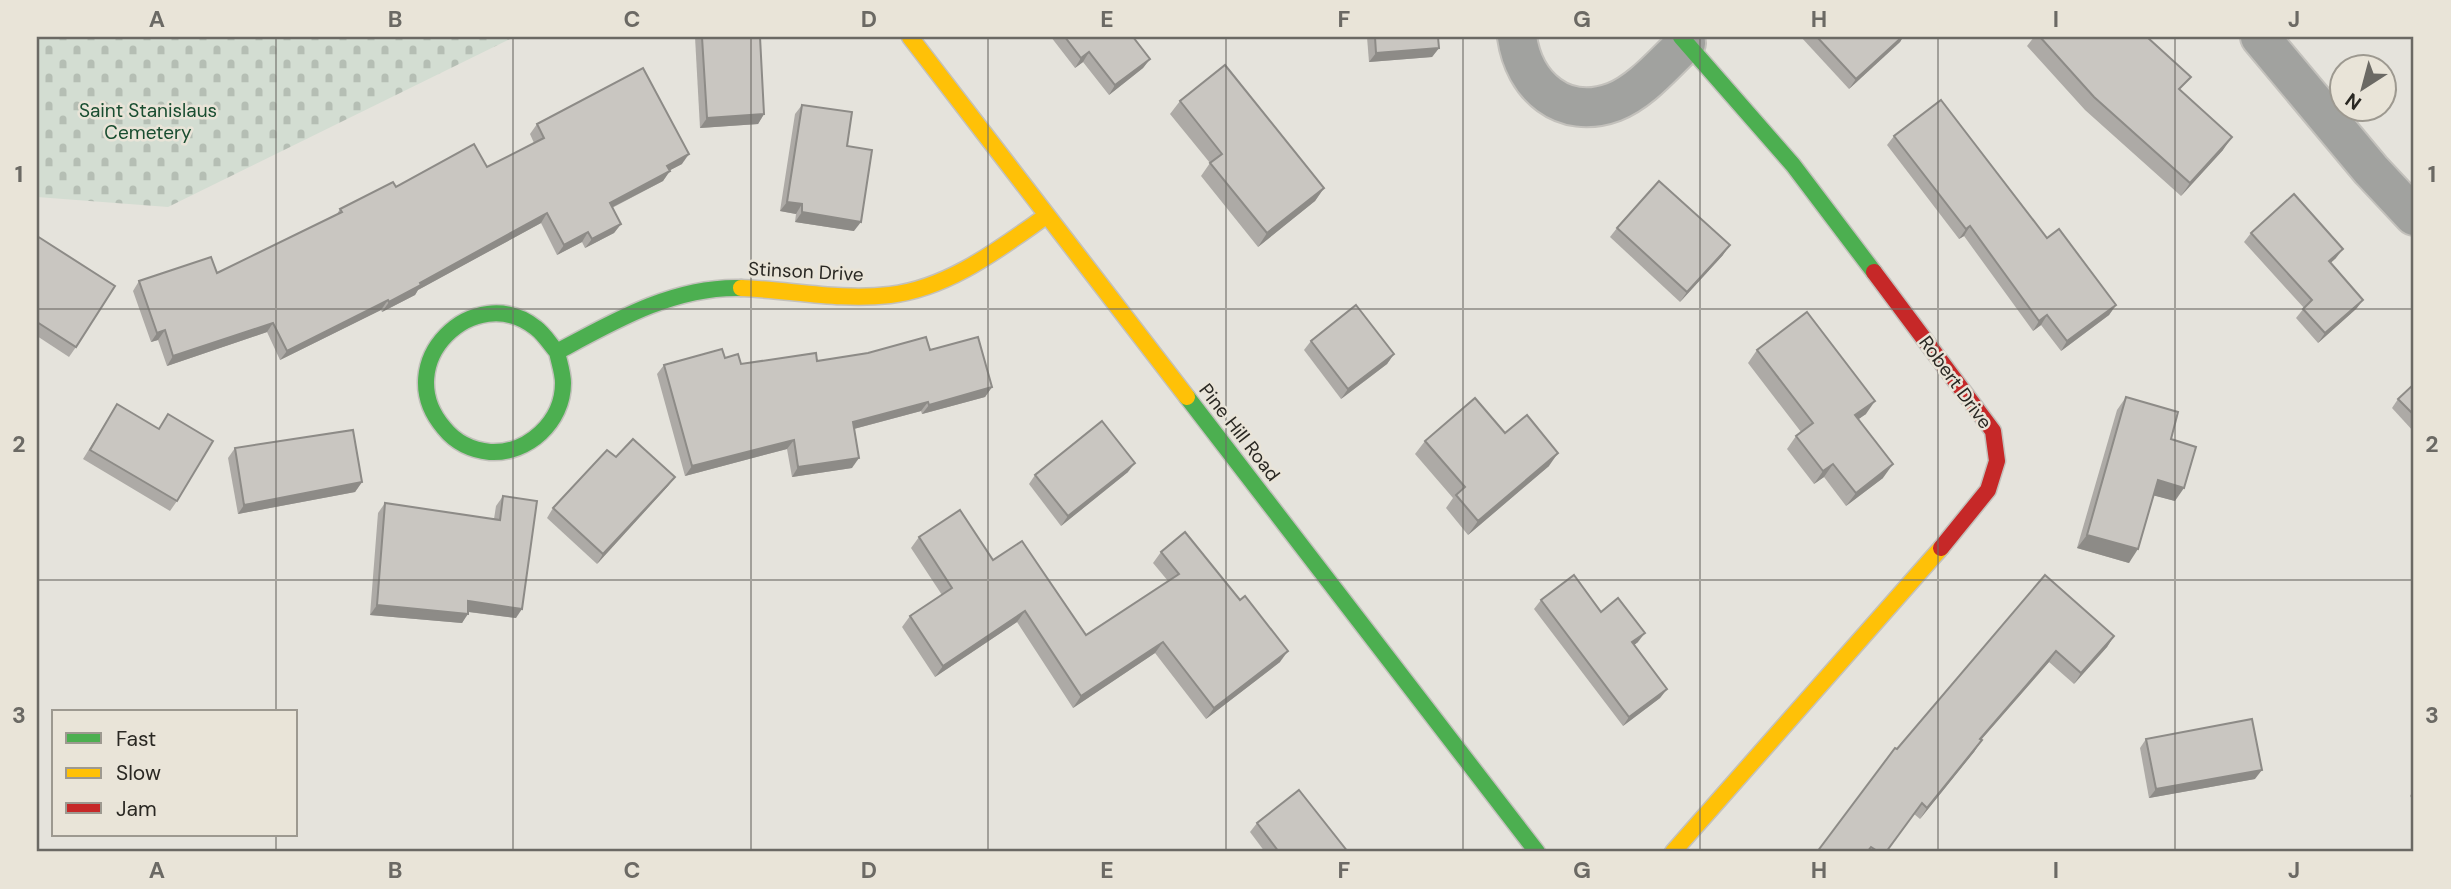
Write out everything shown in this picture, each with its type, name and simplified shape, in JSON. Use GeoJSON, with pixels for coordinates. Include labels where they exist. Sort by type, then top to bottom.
{"type":"FeatureCollection","features":[{"type":"Feature","properties":{"kind":"street","name":"Pine Hill Road"},"geometry":{"type":"LineString","coordinates":[[910,37],[1536,852]]}},
{"type":"Feature","properties":{"kind":"street","name":"Robert Drive"},"geometry":{"type":"LineString","coordinates":[[1517,37],[1520,57],[1530,78],[1547,94],[1568,104],[1592,107],[1615,102],[1635,90],[1683,40],[1793,165],[1993,430],[1997,461],[1988,490],[1966,519],[1673,852]]}},
{"type":"Feature","properties":{"kind":"street"},"geometry":{"type":"LineString","coordinates":[[2276,44],[2371,170],[2414,216]]}},
{"type":"Feature","properties":{"kind":"street","name":"Stinson Drive"},"geometry":{"type":"LineString","coordinates":[[557,352],[643,306],[686,293],[734,288],[849,296],[892,295],[932,284],[969,267],[1046,216]]}},
{"type":"Feature","properties":{"kind":"street"},"geometry":{"type":"LineString","coordinates":[[508,314],[523,319],[549,338],[557,352],[563,367],[563,399],[548,428],[522,447],[507,452],[490,452],[459,443],[446,433],[429,405],[426,373],[437,343],[454,326],[476,315],[508,314]]}},
{"type":"Feature","properties":{"kind":"green space","name":"Saint Stanislaus Cemetery"},"geometry":{"type":"Polygon","coordinates":[[[37,37],[514,37],[168,207],[37,197],[37,37]]]}},
{"type":"Feature","properties":{"kind":"building"},"geometry":{"type":"Polygon","coordinates":[[[702,37],[760,37],[764,114],[707,118],[702,37]]]}},
{"type":"Feature","properties":{"kind":"building"},"geometry":{"type":"Polygon","coordinates":[[[1065,37],[1133,37],[1150,59],[1115,85],[1089,52],[1081,58],[1065,37]]]}},
{"type":"Feature","properties":{"kind":"building"},"geometry":{"type":"Polygon","coordinates":[[[1375,37],[1438,37],[1439,48],[1376,53],[1375,37]]]}},
{"type":"Feature","properties":{"kind":"building"},"geometry":{"type":"Polygon","coordinates":[[[1817,37],[1902,37],[1856,79],[1817,37]]]}},
{"type":"Feature","properties":{"kind":"building"},"geometry":{"type":"Polygon","coordinates":[[[2040,37],[2147,37],[2191,77],[2179,89],[2232,137],[2190,183],[2094,97],[2040,37]]]}},
{"type":"Feature","properties":{"kind":"building"},"geometry":{"type":"Polygon","coordinates":[[[1225,65],[1324,188],[1267,233],[1210,163],[1222,154],[1180,101],[1225,65]]]}},
{"type":"Feature","properties":{"kind":"building"},"geometry":{"type":"Polygon","coordinates":[[[643,68],[689,154],[667,166],[670,171],[610,203],[621,224],[592,239],[588,232],[564,245],[547,213],[389,302],[388,300],[287,351],[273,323],[173,356],[165,330],[157,333],[139,281],[211,257],[217,273],[342,212],[340,209],[393,182],[396,187],[474,144],[487,167],[544,138],[537,124],[643,68]]]}},
{"type":"Feature","properties":{"kind":"building"},"geometry":{"type":"Polygon","coordinates":[[[1941,100],[2047,238],[2059,229],[2116,305],[2067,341],[2047,315],[2039,321],[1970,226],[1966,229],[1894,136],[1941,100]]]}},
{"type":"Feature","properties":{"kind":"building"},"geometry":{"type":"Polygon","coordinates":[[[802,105],[852,112],[847,146],[872,150],[861,222],[802,212],[802,204],[787,202],[802,105]]]}},
{"type":"Feature","properties":{"kind":"building"},"geometry":{"type":"Polygon","coordinates":[[[1659,181],[1730,245],[1687,292],[1617,228],[1659,181]]]}},
{"type":"Feature","properties":{"kind":"building"},"geometry":{"type":"Polygon","coordinates":[[[2294,194],[2343,249],[2329,261],[2363,300],[2325,333],[2303,309],[2312,300],[2251,233],[2294,194]]]}},
{"type":"Feature","properties":{"kind":"building"},"geometry":{"type":"Polygon","coordinates":[[[37,236],[115,286],[76,347],[37,322],[37,236]]]}},
{"type":"Feature","properties":{"kind":"building"},"geometry":{"type":"Polygon","coordinates":[[[1356,305],[1394,354],[1348,389],[1311,341],[1356,305]]]}},
{"type":"Feature","properties":{"kind":"building"},"geometry":{"type":"Polygon","coordinates":[[[1807,312],[1875,401],[1855,415],[1893,464],[1856,493],[1833,464],[1823,471],[1796,436],[1813,423],[1757,350],[1807,312]]]}},
{"type":"Feature","properties":{"kind":"building"},"geometry":{"type":"Polygon","coordinates":[[[926,337],[930,350],[978,337],[992,387],[853,422],[859,458],[798,467],[794,440],[692,466],[664,365],[722,349],[725,358],[738,354],[741,364],[816,353],[817,361],[868,353],[926,337]]]}},
{"type":"Feature","properties":{"kind":"building"},"geometry":{"type":"Polygon","coordinates":[[[2414,384],[2414,415],[2398,399],[2414,384]]]}},
{"type":"Feature","properties":{"kind":"building"},"geometry":{"type":"Polygon","coordinates":[[[2126,397],[2178,412],[2171,439],[2196,447],[2184,488],[2158,480],[2138,549],[2087,535],[2126,397]]]}},
{"type":"Feature","properties":{"kind":"building"},"geometry":{"type":"Polygon","coordinates":[[[1475,398],[1505,433],[1527,415],[1558,453],[1478,521],[1456,495],[1465,487],[1425,441],[1475,398]]]}},
{"type":"Feature","properties":{"kind":"building"},"geometry":{"type":"Polygon","coordinates":[[[117,404],[159,429],[168,414],[213,441],[177,501],[90,450],[117,404]]]}},
{"type":"Feature","properties":{"kind":"building"},"geometry":{"type":"Polygon","coordinates":[[[1102,421],[1135,463],[1068,516],[1035,475],[1102,421]]]}},
{"type":"Feature","properties":{"kind":"building"},"geometry":{"type":"Polygon","coordinates":[[[353,430],[362,482],[244,505],[235,448],[353,430]]]}},
{"type":"Feature","properties":{"kind":"building"},"geometry":{"type":"Polygon","coordinates":[[[633,439],[675,477],[603,554],[553,508],[607,450],[616,457],[633,439]]]}},
{"type":"Feature","properties":{"kind":"building"},"geometry":{"type":"Polygon","coordinates":[[[503,496],[537,501],[522,609],[468,601],[468,614],[377,605],[385,503],[500,520],[503,496]]]}},
{"type":"Feature","properties":{"kind":"building"},"geometry":{"type":"Polygon","coordinates":[[[960,510],[993,560],[1022,541],[1086,635],[1179,574],[1161,552],[1185,532],[1240,600],[1245,596],[1288,651],[1214,708],[1163,642],[1081,696],[1025,611],[943,666],[910,616],[952,588],[919,537],[960,510]]]}},
{"type":"Feature","properties":{"kind":"building"},"geometry":{"type":"Polygon","coordinates":[[[1574,575],[1601,612],[1618,598],[1645,633],[1632,642],[1667,689],[1629,717],[1541,600],[1574,575]]]}},
{"type":"Feature","properties":{"kind":"building"},"geometry":{"type":"Polygon","coordinates":[[[2045,575],[2114,636],[2081,673],[2056,651],[1980,739],[1982,740],[1927,808],[1922,803],[1886,852],[1879,852],[1871,847],[1867,852],[1817,852],[1895,748],[1897,749],[2045,575]]]}},
{"type":"Feature","properties":{"kind":"building"},"geometry":{"type":"Polygon","coordinates":[[[2252,719],[2262,770],[2156,789],[2146,739],[2252,719]]]}},
{"type":"Feature","properties":{"kind":"building"},"geometry":{"type":"Polygon","coordinates":[[[1299,790],[1348,852],[1279,852],[1257,823],[1299,790]]]}},
{"type":"Feature","properties":{"kind":"traffic: fast"},"geometry":{"type":"LineString","coordinates":[[1681,37],[1793,165],[1874,272]]}},
{"type":"Feature","properties":{"kind":"traffic: fast"},"geometry":{"type":"LineString","coordinates":[[557,352],[536,328],[512,316],[488,314],[465,321],[446,335],[432,355],[426,378],[429,403],[444,428],[464,445],[490,452],[517,448],[541,433],[557,411],[563,383],[557,352],[623,318],[668,299],[716,289],[741,288]]}},
{"type":"Feature","properties":{"kind":"traffic: fast"},"geometry":{"type":"LineString","coordinates":[[1187,397],[1537,852]]}},
{"type":"Feature","properties":{"kind":"traffic: slow"},"geometry":{"type":"LineString","coordinates":[[910,37],[1187,397]]}},
{"type":"Feature","properties":{"kind":"traffic: slow"},"geometry":{"type":"LineString","coordinates":[[741,288],[853,297],[912,291],[953,276],[1046,216]]}},
{"type":"Feature","properties":{"kind":"traffic: slow"},"geometry":{"type":"LineString","coordinates":[[1673,852],[1941,548]]}},
{"type":"Feature","properties":{"kind":"traffic: jam"},"geometry":{"type":"LineString","coordinates":[[1874,272],[1993,431],[1997,461],[1988,490],[1941,548]]}}]}
